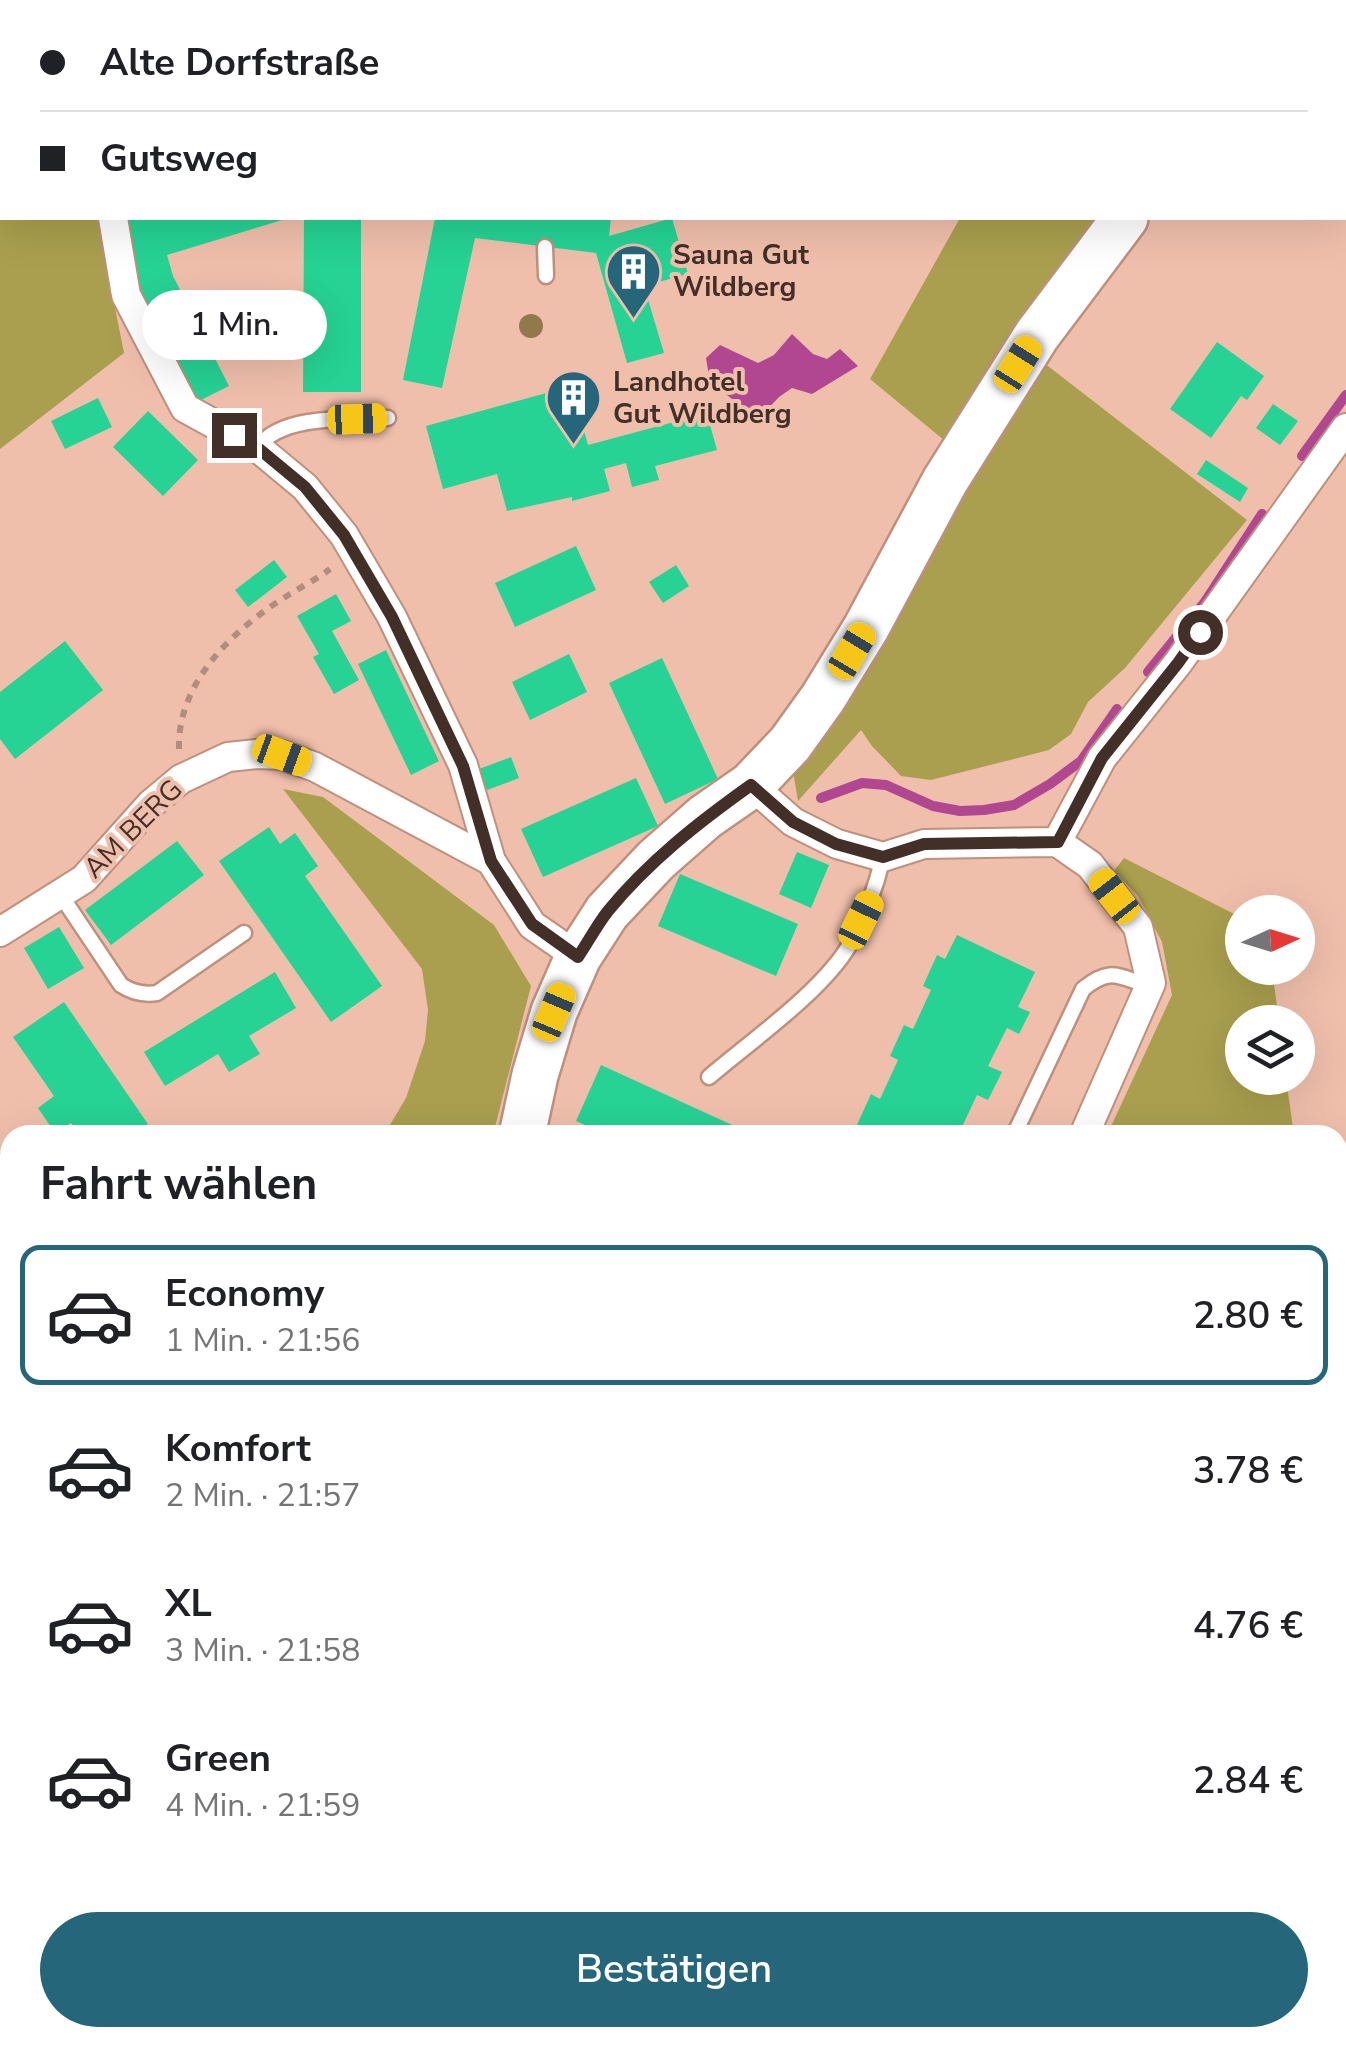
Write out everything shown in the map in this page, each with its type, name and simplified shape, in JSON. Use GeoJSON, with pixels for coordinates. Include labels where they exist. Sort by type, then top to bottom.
{"type":"FeatureCollection","features":[{"type":"Feature","properties":{"kind":"main road"},"geometry":{"type":"LineString","coordinates":[[524,1125],[554,1012],[578,957],[607,912],[656,860],[705,817],[751,785],[790,744],[824,698],[944,481],[1037,334],[1123,220]]}},
{"type":"Feature","properties":{"kind":"street"},"geometry":{"type":"LineString","coordinates":[[113,220],[126,295],[185,408],[258,448],[305,487],[349,544],[392,617],[463,766],[491,861],[532,924],[578,957]]}},
{"type":"Feature","properties":{"kind":"street"},"geometry":{"type":"LineString","coordinates":[[1058,842],[1102,758],[1178,663],[1346,428]]}},
{"type":"Feature","properties":{"kind":"street","name":"AM BERG"},"geometry":{"type":"LineString","coordinates":[[0,932],[84,879],[151,804],[180,778],[228,757],[282,755],[315,767],[491,861]]}},
{"type":"Feature","properties":{"kind":"street"},"geometry":{"type":"LineString","coordinates":[[751,785],[793,822],[836,844],[883,857],[924,844],[1058,842],[1090,865],[1138,928],[1152,983],[1088,1125]]}},
{"type":"Feature","properties":{"kind":"lane"},"geometry":{"type":"LineString","coordinates":[[546,246],[546,276]]}},
{"type":"Feature","properties":{"kind":"lane"},"geometry":{"type":"LineString","coordinates":[[258,448],[279,428],[327,420],[388,418]]}},
{"type":"Feature","properties":{"kind":"lane"},"geometry":{"type":"LineString","coordinates":[[709,1076],[816,986],[848,947],[874,893],[883,857]]}},
{"type":"Feature","properties":{"kind":"lane"},"geometry":{"type":"LineString","coordinates":[[60,894],[122,985],[137,992],[157,993],[244,934]]}},
{"type":"Feature","properties":{"kind":"lane"},"geometry":{"type":"LineString","coordinates":[[1019,1125],[1083,989],[1098,976],[1108,974],[1150,986]]}},
{"type":"Feature","properties":{"kind":"path"},"geometry":{"type":"LineString","coordinates":[[180,778],[182,723],[196,682],[208,665],[263,614],[336,564],[349,544]]}},
{"type":"Feature","properties":{"kind":"shaded area"},"geometry":{"type":"Polygon","coordinates":[[[0,220],[97,220],[124,353],[0,449],[0,220]]]}},
{"type":"Feature","properties":{"kind":"shaded area"},"geometry":{"type":"Polygon","coordinates":[[[959,220],[1094,220],[945,441],[870,379],[959,220]]]}},
{"type":"Feature","properties":{"kind":"shaded area"},"geometry":{"type":"Polygon","coordinates":[[[792,334],[813,354],[827,359],[840,349],[858,366],[812,394],[792,388],[760,417],[743,414],[732,399],[710,382],[706,358],[720,345],[758,363],[774,355],[792,334]]]}},
{"type":"Feature","properties":{"kind":"shaded area"},"geometry":{"type":"Polygon","coordinates":[[[1044,363],[1247,520],[1125,668],[1088,702],[1071,734],[1049,750],[931,780],[901,776],[861,730],[798,801],[794,777],[799,762],[829,730],[846,704],[962,491],[1044,363]]]}},
{"type":"Feature","properties":{"kind":"shaded area"},"geometry":{"type":"Polygon","coordinates":[[[283,789],[323,797],[494,925],[531,986],[496,1125],[390,1125],[406,1098],[425,1041],[428,1010],[422,969],[283,789]]]}},
{"type":"Feature","properties":{"kind":"shaded area"},"geometry":{"type":"Polygon","coordinates":[[[1124,858],[1225,909],[1225,985],[1274,985],[1277,1005],[1225,1005],[1225,1095],[1288,1095],[1293,1125],[1112,1125],[1172,995],[1162,942],[1138,896],[1114,871],[1124,858]]]}},
{"type":"Feature","properties":{"kind":"building"},"geometry":{"type":"Polygon","coordinates":[[[121,220],[282,220],[167,255],[173,276],[229,386],[197,402],[141,292],[121,220]]]}},
{"type":"Feature","properties":{"kind":"building"},"geometry":{"type":"Polygon","coordinates":[[[304,220],[361,220],[361,392],[303,392],[304,220]]]}},
{"type":"Feature","properties":{"kind":"building"},"geometry":{"type":"Polygon","coordinates":[[[435,220],[611,220],[609,236],[673,220],[688,274],[644,286],[664,353],[627,363],[596,253],[475,238],[442,388],[403,380],[435,220]]]}},
{"type":"Feature","properties":{"kind":"building"},"geometry":{"type":"Polygon","coordinates":[[[1217,342],[1264,376],[1247,400],[1241,396],[1211,438],[1170,409],[1217,342]]]}},
{"type":"Feature","properties":{"kind":"building","name":"Landhotel Gut Wildberg"},"geometry":{"type":"Polygon","coordinates":[[[572,386],[588,445],[674,422],[672,416],[705,407],[717,450],[655,466],[659,480],[632,487],[626,463],[604,469],[610,491],[507,511],[497,474],[443,489],[426,426],[572,386]]]}},
{"type":"Feature","properties":{"kind":"building"},"geometry":{"type":"Polygon","coordinates":[[[98,398],[112,427],[65,449],[51,421],[98,398]]]}},
{"type":"Feature","properties":{"kind":"building"},"geometry":{"type":"Polygon","coordinates":[[[1273,404],[1298,421],[1280,445],[1256,428],[1273,404]]]}},
{"type":"Feature","properties":{"kind":"building"},"geometry":{"type":"Polygon","coordinates":[[[148,411],[198,460],[163,496],[113,447],[148,411]]]}},
{"type":"Feature","properties":{"kind":"building"},"geometry":{"type":"Polygon","coordinates":[[[1206,460],[1248,488],[1240,502],[1197,474],[1206,460]]]}},
{"type":"Feature","properties":{"kind":"building"},"geometry":{"type":"Polygon","coordinates":[[[576,546],[596,590],[515,627],[495,583],[576,546]]]}},
{"type":"Feature","properties":{"kind":"building"},"geometry":{"type":"Polygon","coordinates":[[[274,560],[287,577],[248,607],[235,590],[274,560]]]}},
{"type":"Feature","properties":{"kind":"building"},"geometry":{"type":"Polygon","coordinates":[[[676,565],[689,586],[663,603],[649,582],[676,565]]]}},
{"type":"Feature","properties":{"kind":"building"},"geometry":{"type":"Polygon","coordinates":[[[336,594],[351,621],[332,631],[359,680],[334,694],[313,657],[319,654],[297,616],[336,594]]]}},
{"type":"Feature","properties":{"kind":"building"},"geometry":{"type":"Polygon","coordinates":[[[65,641],[103,690],[15,759],[0,739],[0,692],[65,641]]]}},
{"type":"Feature","properties":{"kind":"building"},"geometry":{"type":"Polygon","coordinates":[[[386,650],[439,761],[411,775],[358,664],[386,650]]]}},
{"type":"Feature","properties":{"kind":"building"},"geometry":{"type":"Polygon","coordinates":[[[569,654],[587,692],[530,720],[512,682],[569,654]]]}},
{"type":"Feature","properties":{"kind":"building"},"geometry":{"type":"Polygon","coordinates":[[[662,658],[718,779],[665,804],[609,683],[662,658]]]}},
{"type":"Feature","properties":{"kind":"building"},"geometry":{"type":"Polygon","coordinates":[[[511,757],[519,778],[487,790],[479,769],[511,757]]]}},
{"type":"Feature","properties":{"kind":"building"},"geometry":{"type":"Polygon","coordinates":[[[636,778],[658,826],[543,877],[521,829],[636,778]]]}},
{"type":"Feature","properties":{"kind":"building"},"geometry":{"type":"Polygon","coordinates":[[[269,827],[280,844],[295,833],[318,866],[305,876],[382,986],[331,1022],[219,861],[269,827]]]}},
{"type":"Feature","properties":{"kind":"building"},"geometry":{"type":"Polygon","coordinates":[[[177,841],[204,875],[111,945],[85,910],[177,841]]]}},
{"type":"Feature","properties":{"kind":"building"},"geometry":{"type":"Polygon","coordinates":[[[797,852],[829,865],[811,908],[779,894],[797,852]]]}},
{"type":"Feature","properties":{"kind":"building"},"geometry":{"type":"Polygon","coordinates":[[[680,874],[798,924],[776,976],[658,926],[680,874]]]}},
{"type":"Feature","properties":{"kind":"building"},"geometry":{"type":"Polygon","coordinates":[[[59,927],[84,968],[48,989],[24,948],[59,927]]]}},
{"type":"Feature","properties":{"kind":"building"},"geometry":{"type":"Polygon","coordinates":[[[957,935],[1035,972],[1018,1007],[1030,1012],[1019,1034],[1007,1028],[988,1066],[1002,1072],[988,1100],[977,1095],[963,1125],[857,1125],[871,1094],[880,1099],[898,1060],[890,1056],[904,1025],[913,1029],[931,990],[923,986],[937,955],[945,959],[957,935]]]}},
{"type":"Feature","properties":{"kind":"building"},"geometry":{"type":"Polygon","coordinates":[[[275,972],[296,1008],[249,1036],[260,1054],[229,1072],[218,1054],[165,1086],[144,1052],[275,972]]]}},
{"type":"Feature","properties":{"kind":"building"},"geometry":{"type":"Polygon","coordinates":[[[64,1002],[148,1124],[50,1125],[38,1108],[54,1096],[13,1037],[64,1002]]]}},
{"type":"Feature","properties":{"kind":"building"},"geometry":{"type":"Polygon","coordinates":[[[601,1065],[732,1125],[585,1125],[576,1121],[601,1065]]]}},
{"type":"Feature","properties":{"kind":"waterway"},"geometry":{"type":"LineString","coordinates":[[1302,456],[1346,395]]}},
{"type":"Feature","properties":{"kind":"waterway"},"geometry":{"type":"LineString","coordinates":[[1148,672],[1205,602],[1262,514]]}},
{"type":"Feature","properties":{"kind":"waterway"},"geometry":{"type":"LineString","coordinates":[[821,798],[862,783],[886,785],[933,806],[960,811],[1014,805],[1081,761],[1117,709]]}},
{"type":"Feature","properties":{"kind":"place","name":"Sauna Gut Wildberg"},"geometry":{"type":"Point","coordinates":[634,320]}},
{"type":"Feature","properties":{"kind":"place","name":"Landhotel Gut Wildberg"},"geometry":{"type":"Point","coordinates":[574,447]}},
{"type":"Feature","properties":{"kind":"route"},"geometry":{"type":"LineString","coordinates":[[234,435],[258,448],[305,487],[344,535],[392,617],[463,766],[491,861],[532,924],[578,957],[607,912],[656,860],[705,817],[751,785],[793,822],[836,844],[883,857],[924,844],[1058,842],[1102,758],[1200,632]]}}]}
